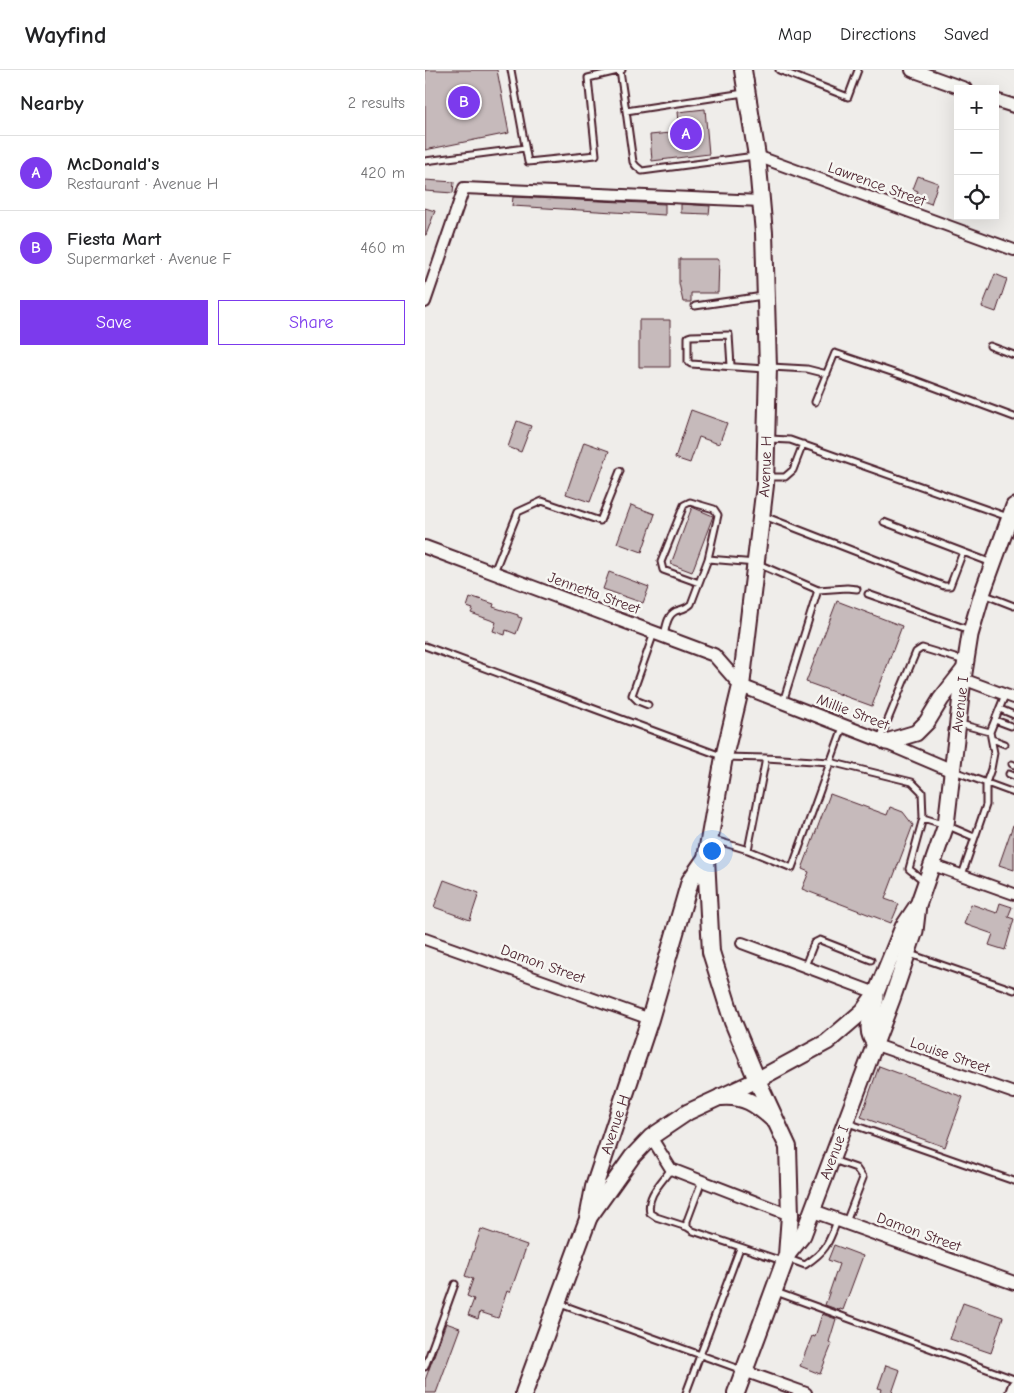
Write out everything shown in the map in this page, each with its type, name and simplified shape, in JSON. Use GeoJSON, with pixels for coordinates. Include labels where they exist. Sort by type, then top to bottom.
{"type":"FeatureCollection","features":[{"type":"Feature","properties":{"kind":"main road","name":"Avenue H"},"geometry":{"type":"LineString","coordinates":[[744,70],[757,156],[764,234],[768,368],[765,477],[741,686],[724,757],[706,858],[711,952],[733,1022],[757,1080],[789,1147],[790,1215],[786,1258]]}},
{"type":"Feature","properties":{"kind":"main road","name":"Avenue I"},"geometry":{"type":"LineString","coordinates":[[736,1393],[786,1258],[803,1235],[813,1211],[845,1122],[876,1045],[915,931],[918,905],[947,825],[964,670],[971,631],[993,563],[1013,514]]}},
{"type":"Feature","properties":{"kind":"main road"},"geometry":{"type":"LineString","coordinates":[[883,741],[916,733],[927,722],[941,699],[964,670]]}},
{"type":"Feature","properties":{"kind":"main road","name":"Avenue H"},"geometry":{"type":"LineString","coordinates":[[524,1393],[588,1219],[594,1187],[650,1019],[690,881],[706,858]]}},
{"type":"Feature","properties":{"kind":"main road","name":"Avenue I"},"geometry":{"type":"LineString","coordinates":[[588,1219],[632,1157],[651,1137],[688,1112],[757,1080],[827,1042],[863,1011],[876,993],[903,927],[918,905]]}},
{"type":"Feature","properties":{"kind":"main road"},"geometry":{"type":"LineString","coordinates":[[876,993],[874,1010],[868,1030],[870,1039],[876,1045]]}},
{"type":"Feature","properties":{"kind":"main road"},"geometry":{"type":"LineString","coordinates":[[721,1097],[733,1096],[758,1106],[775,1120],[780,1129]]}},
{"type":"Feature","properties":{"kind":"street"},"geometry":{"type":"LineString","coordinates":[[912,70],[954,85]]}},
{"type":"Feature","properties":{"kind":"street"},"geometry":{"type":"LineString","coordinates":[[999,101],[1014,106]]}},
{"type":"Feature","properties":{"kind":"street","name":"Lawrence Street"},"geometry":{"type":"LineString","coordinates":[[757,156],[1014,250]]}},
{"type":"Feature","properties":{"kind":"street"},"geometry":{"type":"LineString","coordinates":[[425,302],[464,188],[761,201]]}},
{"type":"Feature","properties":{"kind":"street","name":"Jennetta Street"},"geometry":{"type":"LineString","coordinates":[[425,547],[715,655],[741,686]]}},
{"type":"Feature","properties":{"kind":"street"},"geometry":{"type":"LineString","coordinates":[[964,670],[1010,696]]}},
{"type":"Feature","properties":{"kind":"street","name":"Millie Street"},"geometry":{"type":"LineString","coordinates":[[741,686],[883,741],[953,771]]}},
{"type":"Feature","properties":{"kind":"street"},"geometry":{"type":"LineString","coordinates":[[933,865],[1014,894]]}},
{"type":"Feature","properties":{"kind":"street","name":"Damon Street"},"geometry":{"type":"LineString","coordinates":[[425,938],[650,1019]]}},
{"type":"Feature","properties":{"kind":"street"},"geometry":{"type":"LineString","coordinates":[[742,943],[876,993]]}},
{"type":"Feature","properties":{"kind":"street","name":"Louise Street"},"geometry":{"type":"LineString","coordinates":[[876,1045],[1014,1093]]}},
{"type":"Feature","properties":{"kind":"street"},"geometry":{"type":"LineString","coordinates":[[651,1137],[671,1169],[790,1215]]}},
{"type":"Feature","properties":{"kind":"street","name":"Damon Street"},"geometry":{"type":"LineString","coordinates":[[813,1211],[1014,1283]]}},
{"type":"Feature","properties":{"kind":"street"},"geometry":{"type":"LineString","coordinates":[[744,1371],[806,1393]]}},
{"type":"Feature","properties":{"kind":"street"},"geometry":{"type":"LineString","coordinates":[[1011,1393],[1014,1385]]}},
{"type":"Feature","properties":{"kind":"lane"},"geometry":{"type":"LineString","coordinates":[[511,70],[528,162],[596,155],[588,78],[621,70],[633,162],[643,171],[757,156]]}},
{"type":"Feature","properties":{"kind":"lane"},"geometry":{"type":"LineString","coordinates":[[779,70],[849,97],[858,70]]}},
{"type":"Feature","properties":{"kind":"lane"},"geometry":{"type":"LineString","coordinates":[[626,112],[747,93]]}},
{"type":"Feature","properties":{"kind":"lane"},"geometry":{"type":"LineString","coordinates":[[425,161],[525,148]]}},
{"type":"Feature","properties":{"kind":"lane"},"geometry":{"type":"LineString","coordinates":[[695,306],[766,296]]}},
{"type":"Feature","properties":{"kind":"lane"},"geometry":{"type":"LineString","coordinates":[[731,366],[729,335],[688,337],[688,362],[691,364],[807,370],[827,374]]}},
{"type":"Feature","properties":{"kind":"lane"},"geometry":{"type":"LineString","coordinates":[[990,346],[1014,355]]}},
{"type":"Feature","properties":{"kind":"lane"},"geometry":{"type":"LineString","coordinates":[[815,402],[835,353],[915,380],[1014,417]]}},
{"type":"Feature","properties":{"kind":"lane"},"geometry":{"type":"LineString","coordinates":[[766,439],[790,440],[1013,514]]}},
{"type":"Feature","properties":{"kind":"lane"},"geometry":{"type":"LineString","coordinates":[[765,477],[785,478],[793,470],[803,444]]}},
{"type":"Feature","properties":{"kind":"lane"},"geometry":{"type":"LineString","coordinates":[[494,572],[518,512],[542,500],[600,521],[620,471]]}},
{"type":"Feature","properties":{"kind":"lane"},"geometry":{"type":"LineString","coordinates":[[648,705],[638,701],[632,695],[668,618],[673,612],[687,608],[691,604],[699,583],[708,559],[718,516],[714,509],[690,502],[684,505],[661,562],[663,570],[699,583]]}},
{"type":"Feature","properties":{"kind":"lane"},"geometry":{"type":"LineString","coordinates":[[761,515],[944,586],[950,586],[963,552]]}},
{"type":"Feature","properties":{"kind":"lane"},"geometry":{"type":"LineString","coordinates":[[884,522],[993,563]]}},
{"type":"Feature","properties":{"kind":"lane"},"geometry":{"type":"LineString","coordinates":[[708,559],[755,563],[818,590],[857,589]]}},
{"type":"Feature","properties":{"kind":"lane"},"geometry":{"type":"LineString","coordinates":[[782,702],[818,590]]}},
{"type":"Feature","properties":{"kind":"lane"},"geometry":{"type":"LineString","coordinates":[[869,594],[971,631]]}},
{"type":"Feature","properties":{"kind":"lane"},"geometry":{"type":"LineString","coordinates":[[982,594],[1014,606]]}},
{"type":"Feature","properties":{"kind":"lane"},"geometry":{"type":"LineString","coordinates":[[425,646],[724,757],[830,762],[912,782],[922,792],[923,818],[909,869],[926,883]]}},
{"type":"Feature","properties":{"kind":"lane"},"geometry":{"type":"LineString","coordinates":[[883,741],[916,652],[922,648],[964,670]]}},
{"type":"Feature","properties":{"kind":"lane"},"geometry":{"type":"LineString","coordinates":[[962,875],[986,805],[986,783],[993,769],[991,732],[999,709],[1010,696]]}},
{"type":"Feature","properties":{"kind":"lane"},"geometry":{"type":"LineString","coordinates":[[999,709],[1014,714]]}},
{"type":"Feature","properties":{"kind":"lane"},"geometry":{"type":"LineString","coordinates":[[995,720],[1011,726]]}},
{"type":"Feature","properties":{"kind":"lane"},"geometry":{"type":"LineString","coordinates":[[958,723],[991,732]]}},
{"type":"Feature","properties":{"kind":"lane"},"geometry":{"type":"LineString","coordinates":[[711,838],[748,850],[792,868],[844,726]]}},
{"type":"Feature","properties":{"kind":"lane"},"geometry":{"type":"LineString","coordinates":[[991,739],[1005,744]]}},
{"type":"Feature","properties":{"kind":"lane"},"geometry":{"type":"LineString","coordinates":[[993,757],[999,759]]}},
{"type":"Feature","properties":{"kind":"lane"},"geometry":{"type":"LineString","coordinates":[[748,850],[766,758]]}},
{"type":"Feature","properties":{"kind":"lane"},"geometry":{"type":"LineString","coordinates":[[953,771],[1014,792]]}},
{"type":"Feature","properties":{"kind":"lane"},"geometry":{"type":"LineString","coordinates":[[923,818],[947,825],[975,837]]}},
{"type":"Feature","properties":{"kind":"lane"},"geometry":{"type":"LineString","coordinates":[[805,966],[814,943],[820,940],[871,960]]}},
{"type":"Feature","properties":{"kind":"lane"},"geometry":{"type":"LineString","coordinates":[[907,953],[1014,990]]}},
{"type":"Feature","properties":{"kind":"lane"},"geometry":{"type":"LineString","coordinates":[[845,1122],[1014,1181]]}},
{"type":"Feature","properties":{"kind":"lane"},"geometry":{"type":"LineString","coordinates":[[671,1169],[651,1196],[648,1206],[650,1213],[656,1217],[740,1248],[786,1258],[805,1265],[820,1255],[829,1243],[863,1178],[856,1168],[831,1159]]}},
{"type":"Feature","properties":{"kind":"lane"},"geometry":{"type":"LineString","coordinates":[[687,1227],[687,1222],[702,1181]]}},
{"type":"Feature","properties":{"kind":"lane"},"geometry":{"type":"LineString","coordinates":[[686,1393],[740,1248]]}},
{"type":"Feature","properties":{"kind":"lane"},"geometry":{"type":"LineString","coordinates":[[425,1367],[455,1284]]}},
{"type":"Feature","properties":{"kind":"lane"},"geometry":{"type":"LineString","coordinates":[[773,1292],[1014,1379]]}},
{"type":"Feature","properties":{"kind":"lane"},"geometry":{"type":"LineString","coordinates":[[557,1303],[744,1371]]}},
{"type":"Feature","properties":{"kind":"building"},"geometry":{"type":"Polygon","coordinates":[[[425,70],[497,70],[509,133],[425,150],[425,70]]]}},
{"type":"Feature","properties":{"kind":"building"},"geometry":{"type":"Polygon","coordinates":[[[705,109],[709,154],[652,161],[650,135],[680,132],[678,112],[705,109]]]}},
{"type":"Feature","properties":{"kind":"building"},"geometry":{"type":"Polygon","coordinates":[[[918,176],[938,183],[931,204],[915,198],[918,191],[913,189],[918,176]]]}},
{"type":"Feature","properties":{"kind":"building"},"geometry":{"type":"Polygon","coordinates":[[[425,180],[454,182],[453,193],[425,191],[425,180]]]}},
{"type":"Feature","properties":{"kind":"building"},"geometry":{"type":"Polygon","coordinates":[[[513,197],[665,204],[665,215],[512,206],[513,197]]]}},
{"type":"Feature","properties":{"kind":"building"},"geometry":{"type":"Polygon","coordinates":[[[681,204],[710,206],[709,214],[681,213],[681,204]]]}},
{"type":"Feature","properties":{"kind":"building"},"geometry":{"type":"Polygon","coordinates":[[[425,208],[435,211],[426,235],[425,235],[425,208]]]}},
{"type":"Feature","properties":{"kind":"building"},"geometry":{"type":"Polygon","coordinates":[[[679,259],[719,259],[718,293],[691,293],[691,302],[683,302],[679,283],[679,259]]]}},
{"type":"Feature","properties":{"kind":"building"},"geometry":{"type":"Polygon","coordinates":[[[995,274],[1007,279],[996,312],[982,307],[995,274]]]}},
{"type":"Feature","properties":{"kind":"building"},"geometry":{"type":"Polygon","coordinates":[[[639,320],[670,320],[670,367],[639,367],[639,320]]]}},
{"type":"Feature","properties":{"kind":"building"},"geometry":{"type":"Polygon","coordinates":[[[691,410],[727,423],[719,444],[699,437],[690,463],[675,458],[691,410]]]}},
{"type":"Feature","properties":{"kind":"building"},"geometry":{"type":"Polygon","coordinates":[[[517,421],[531,426],[521,452],[508,447],[517,421]]]}},
{"type":"Feature","properties":{"kind":"building"},"geometry":{"type":"Polygon","coordinates":[[[584,442],[609,451],[590,502],[566,494],[584,442]]]}},
{"type":"Feature","properties":{"kind":"building"},"geometry":{"type":"Polygon","coordinates":[[[631,505],[655,514],[642,552],[617,543],[631,505]]]}},
{"type":"Feature","properties":{"kind":"building"},"geometry":{"type":"Polygon","coordinates":[[[692,507],[713,516],[692,572],[671,564],[692,507]]]}},
{"type":"Feature","properties":{"kind":"building"},"geometry":{"type":"Polygon","coordinates":[[[609,572],[649,587],[643,603],[603,589],[609,572]]]}},
{"type":"Feature","properties":{"kind":"building"},"geometry":{"type":"Polygon","coordinates":[[[473,597],[494,604],[493,607],[522,618],[516,634],[506,630],[505,635],[493,631],[496,622],[471,613],[473,609],[467,607],[470,598],[472,599],[473,597]]]}},
{"type":"Feature","properties":{"kind":"building"},"geometry":{"type":"Polygon","coordinates":[[[837,601],[902,626],[872,706],[806,682],[837,601]]]}},
{"type":"Feature","properties":{"kind":"building"},"geometry":{"type":"Polygon","coordinates":[[[830,794],[887,815],[890,807],[903,812],[913,825],[885,899],[899,904],[891,923],[802,889],[809,872],[802,869],[830,794]]]}},
{"type":"Feature","properties":{"kind":"building"},"geometry":{"type":"Polygon","coordinates":[[[1014,825],[1014,870],[999,865],[1014,825]]]}},
{"type":"Feature","properties":{"kind":"building"},"geometry":{"type":"Polygon","coordinates":[[[444,880],[479,893],[470,920],[434,907],[444,880]]]}},
{"type":"Feature","properties":{"kind":"building"},"geometry":{"type":"Polygon","coordinates":[[[1000,903],[1012,907],[1008,917],[1014,919],[1005,950],[989,945],[993,934],[964,924],[971,904],[997,913],[1000,903]]]}},
{"type":"Feature","properties":{"kind":"building"},"geometry":{"type":"Polygon","coordinates":[[[879,1066],[963,1097],[945,1147],[861,1117],[879,1066]]]}},
{"type":"Feature","properties":{"kind":"building"},"geometry":{"type":"Polygon","coordinates":[[[481,1229],[527,1245],[510,1293],[507,1291],[498,1318],[480,1312],[478,1319],[468,1315],[474,1299],[467,1296],[473,1279],[465,1276],[481,1229]]]}},
{"type":"Feature","properties":{"kind":"building"},"geometry":{"type":"Polygon","coordinates":[[[834,1245],[863,1256],[843,1310],[825,1305],[839,1264],[828,1260],[834,1245]]]}},
{"type":"Feature","properties":{"kind":"building"},"geometry":{"type":"Polygon","coordinates":[[[963,1303],[1003,1317],[991,1353],[950,1339],[963,1303]]]}},
{"type":"Feature","properties":{"kind":"building"},"geometry":{"type":"Polygon","coordinates":[[[822,1314],[836,1319],[829,1342],[832,1344],[820,1374],[800,1366],[812,1336],[815,1337],[822,1314]]]}},
{"type":"Feature","properties":{"kind":"building"},"geometry":{"type":"Polygon","coordinates":[[[446,1323],[460,1328],[436,1393],[425,1393],[425,1380],[446,1323]]]}},
{"type":"Feature","properties":{"kind":"building"},"geometry":{"type":"Polygon","coordinates":[[[886,1365],[900,1370],[892,1393],[881,1393],[882,1389],[878,1388],[886,1365]]]}},
{"type":"Feature","properties":{"kind":"place","name":"Fiesta Mart"},"geometry":{"type":"Point","coordinates":[464,102]}},
{"type":"Feature","properties":{"kind":"place","name":"McDonald's"},"geometry":{"type":"Point","coordinates":[686,134]}}]}
